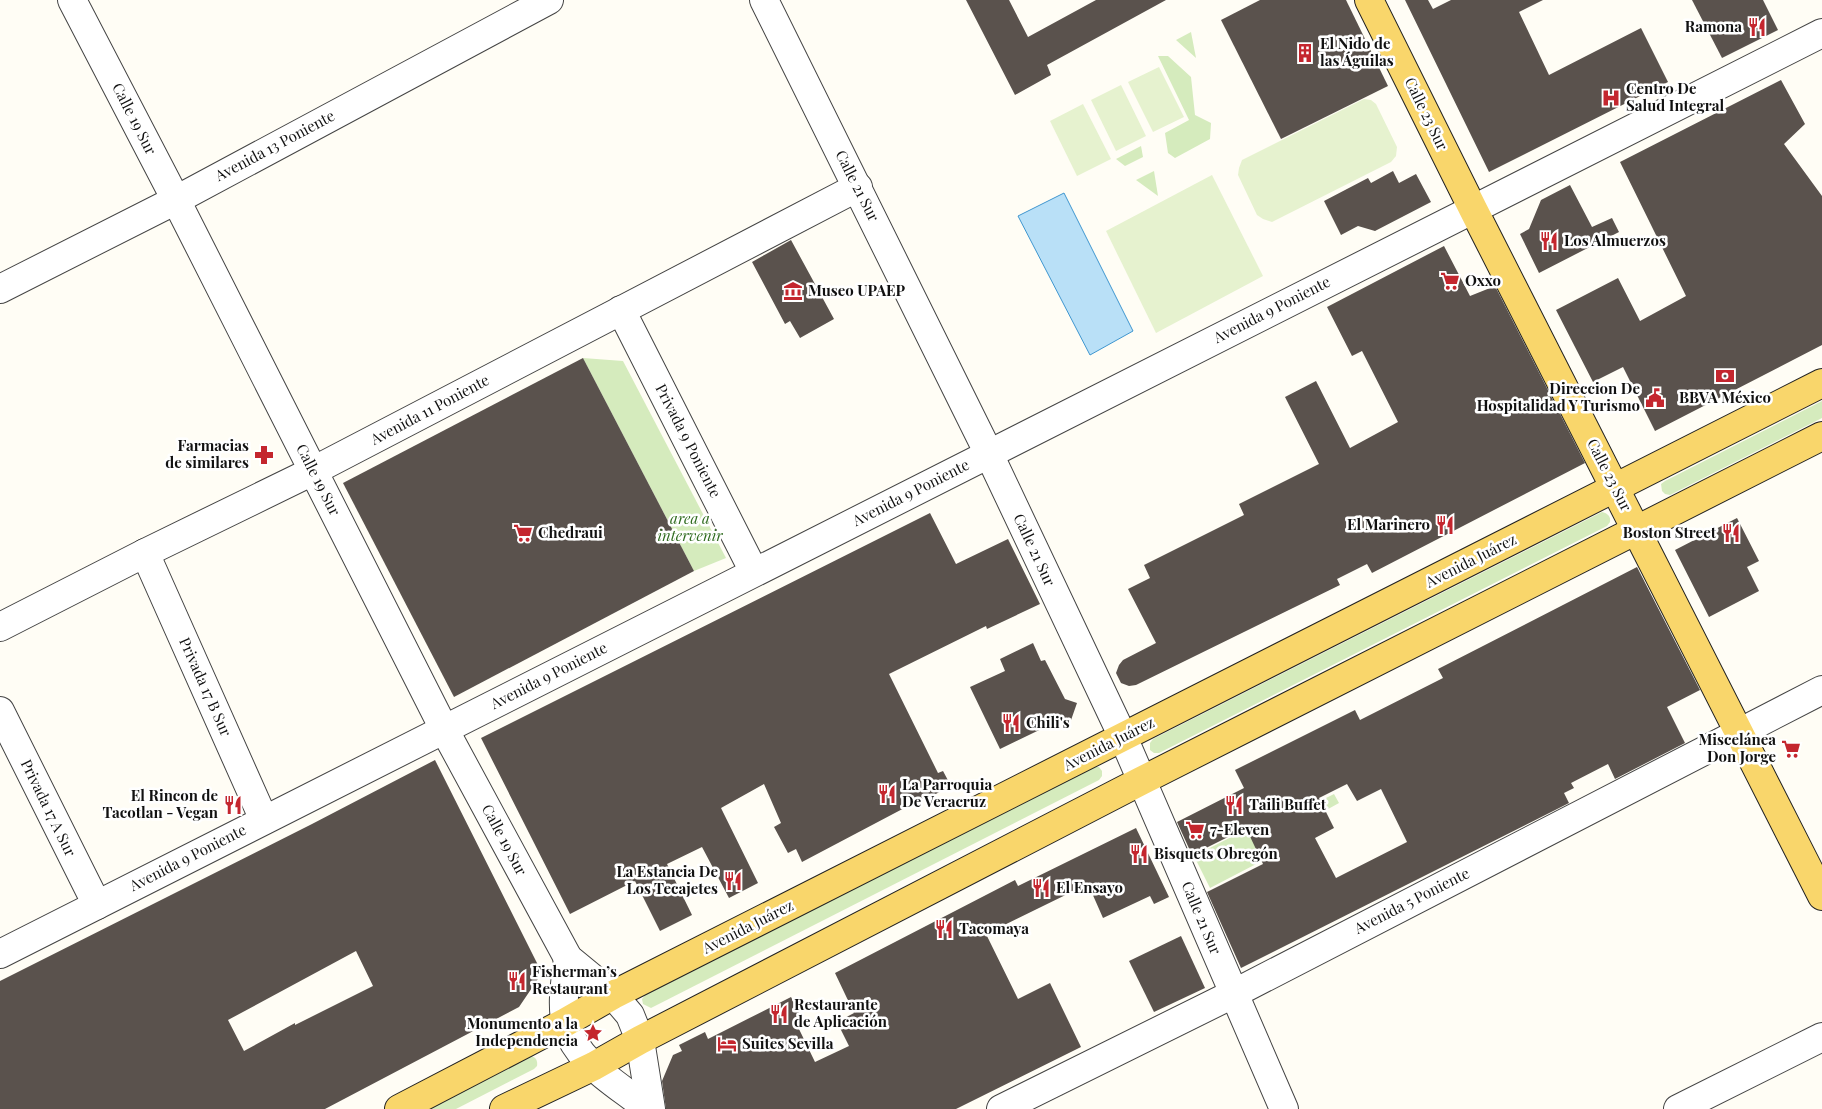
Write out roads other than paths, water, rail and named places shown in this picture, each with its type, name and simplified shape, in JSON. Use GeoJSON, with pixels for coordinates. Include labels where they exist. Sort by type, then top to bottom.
{"type":"FeatureCollection","features":[{"type":"Feature","properties":{"kind":"main road","name":"Calle 23 Sur"},"geometry":{"type":"LineString","coordinates":[[1369,0],[1822,896]]}},
{"type":"Feature","properties":{"kind":"main road","name":"Avenida Juárez"},"geometry":{"type":"LineString","coordinates":[[399,1109],[566,1022],[613,995],[1822,383]]}},
{"type":"Feature","properties":{"kind":"main road"},"geometry":{"type":"LineString","coordinates":[[504,1109],[594,1066],[640,1040],[1141,781],[1822,436]]}},
{"type":"Feature","properties":{"kind":"street","name":"Calle 19 Sur"},"geometry":{"type":"LineString","coordinates":[[72,0],[176,200],[444,729],[568,958],[613,995],[630,1015],[640,1040],[649,1109]]}},
{"type":"Feature","properties":{"kind":"street","name":"Avenida 13 Poniente"},"geometry":{"type":"LineString","coordinates":[[0,289],[176,200],[549,0]]}},
{"type":"Feature","properties":{"kind":"street","name":"Calle 21 Sur"},"geometry":{"type":"LineString","coordinates":[[764,0],[989,454],[1123,737],[1284,1109]]}},
{"type":"Feature","properties":{"kind":"street","name":"Avenida 9 Poniente"},"geometry":{"type":"LineString","coordinates":[[0,954],[1822,33]]}},
{"type":"Feature","properties":{"kind":"street","name":"Avenida 11 Poniente"},"geometry":{"type":"LineString","coordinates":[[0,627],[313,471],[858,187]]}},
{"type":"Feature","properties":{"kind":"street","name":"Privada 9 Poniente"},"geometry":{"type":"LineString","coordinates":[[621,310],[754,572]]}},
{"type":"Feature","properties":{"kind":"street","name":"Privada 17 B Sur"},"geometry":{"type":"LineString","coordinates":[[146,553],[264,820]]}},
{"type":"Feature","properties":{"kind":"street","name":"Avenida 5 Poniente"},"geometry":{"type":"LineString","coordinates":[[1001,1109],[1233,994],[1822,690]]}},
{"type":"Feature","properties":{"kind":"street","name":"Privada 17 A Sur"},"geometry":{"type":"LineString","coordinates":[[0,711],[97,905]]}},
{"type":"Feature","properties":{"kind":"street","name":"Calle 19 Sur"},"geometry":{"type":"LineString","coordinates":[[568,958],[565,999],[566,1022],[574,1044],[594,1066],[649,1109]]}},
{"type":"Feature","properties":{"kind":"street"},"geometry":{"type":"LineString","coordinates":[[1678,1109],[1822,1037]]}},
{"type":"Feature","properties":{"kind":"water"},"geometry":{"type":"Polygon","coordinates":[[[1064,193],[1133,331],[1090,355],[1018,216],[1064,193]]]}},
{"type":"Feature","properties":{"kind":"place","name":"Ramona"},"geometry":{"type":"Point","coordinates":[1757,27]}},
{"type":"Feature","properties":{"kind":"place","name":"El Nido de las Águilas"},"geometry":{"type":"Point","coordinates":[1305,53]}},
{"type":"Feature","properties":{"kind":"place","name":"Centro De Salud Integral"},"geometry":{"type":"Point","coordinates":[1611,98]}},
{"type":"Feature","properties":{"kind":"place","name":"Los Almuerzos"},"geometry":{"type":"Point","coordinates":[1549,241]}},
{"type":"Feature","properties":{"kind":"place","name":"Oxxo"},"geometry":{"type":"Point","coordinates":[1450,281]}},
{"type":"Feature","properties":{"kind":"place","name":"Museo UPAEP"},"geometry":{"type":"Point","coordinates":[793,291]}},
{"type":"Feature","properties":{"kind":"place","name":"BBVA México"},"geometry":{"type":"Point","coordinates":[1725,376]}},
{"type":"Feature","properties":{"kind":"place","name":"Direccion De Hospitalidad Y Turismo"},"geometry":{"type":"Point","coordinates":[1655,398]}},
{"type":"Feature","properties":{"kind":"place","name":"Farmacias de similares"},"geometry":{"type":"Point","coordinates":[264,455]}},
{"type":"Feature","properties":{"kind":"place","name":"El Marinero"},"geometry":{"type":"Point","coordinates":[1445,525]}},
{"type":"Feature","properties":{"kind":"place","name":"Chedraui"},"geometry":{"type":"Point","coordinates":[523,533]}},
{"type":"Feature","properties":{"kind":"place","name":"Boston Street"},"geometry":{"type":"Point","coordinates":[1731,533]}},
{"type":"Feature","properties":{"kind":"place","name":"Chili's"},"geometry":{"type":"Point","coordinates":[1011,723]}},
{"type":"Feature","properties":{"kind":"place","name":"Miscelánea Don Jorge"},"geometry":{"type":"Point","coordinates":[1791,749]}},
{"type":"Feature","properties":{"kind":"place","name":"La Parroquia De Veracruz"},"geometry":{"type":"Point","coordinates":[887,794]}},
{"type":"Feature","properties":{"kind":"place","name":"El Rincon de Tacotlan - Vegan"},"geometry":{"type":"Point","coordinates":[233,805]}},
{"type":"Feature","properties":{"kind":"place","name":"Taili Buffet"},"geometry":{"type":"Point","coordinates":[1234,805]}},
{"type":"Feature","properties":{"kind":"place","name":"7-Eleven"},"geometry":{"type":"Point","coordinates":[1195,830]}},
{"type":"Feature","properties":{"kind":"place","name":"Bisquets Obregón"},"geometry":{"type":"Point","coordinates":[1139,854]}},
{"type":"Feature","properties":{"kind":"place","name":"La Estancia De Los Tecajetes"},"geometry":{"type":"Point","coordinates":[733,881]}},
{"type":"Feature","properties":{"kind":"place","name":"El Ensayo"},"geometry":{"type":"Point","coordinates":[1041,888]}},
{"type":"Feature","properties":{"kind":"place","name":"Tacomaya"},"geometry":{"type":"Point","coordinates":[944,929]}},
{"type":"Feature","properties":{"kind":"place","name":"Fisherman’s Restaurant"},"geometry":{"type":"Point","coordinates":[517,981]}},
{"type":"Feature","properties":{"kind":"place","name":"Restaurante de Aplicación"},"geometry":{"type":"Point","coordinates":[779,1014]}},
{"type":"Feature","properties":{"kind":"place","name":"Monumento a la Independencia"},"geometry":{"type":"Point","coordinates":[593,1033]}},
{"type":"Feature","properties":{"kind":"place","name":"Suites Sevilla"},"geometry":{"type":"Point","coordinates":[727,1044]}},
{"type":"Feature","properties":{"kind":"park label","name":"area a intervenir"},"geometry":{"type":"Point","coordinates":[690,528]}}]}
